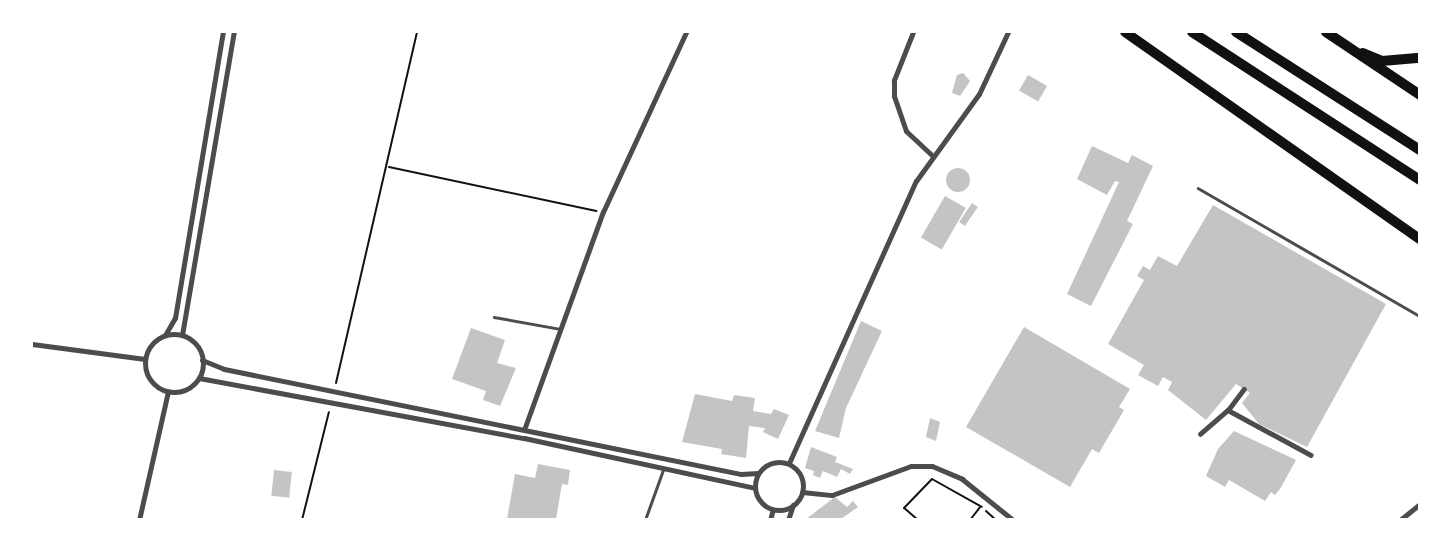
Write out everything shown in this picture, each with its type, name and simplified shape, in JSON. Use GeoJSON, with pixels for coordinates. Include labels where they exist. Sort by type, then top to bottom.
{"type":"FeatureCollection","features":[{"type":"Feature","properties":{"kind":"highway"},"geometry":{"type":"LineString","coordinates":[[1125,32],[1419,239]]}},
{"type":"Feature","properties":{"kind":"highway"},"geometry":{"type":"LineString","coordinates":[[1192,32],[1419,180]]}},
{"type":"Feature","properties":{"kind":"highway"},"geometry":{"type":"LineString","coordinates":[[1236,32],[1419,150]]}},
{"type":"Feature","properties":{"kind":"highway"},"geometry":{"type":"LineString","coordinates":[[1326,32],[1419,94]]}},
{"type":"Feature","properties":{"kind":"highway"},"geometry":{"type":"LineString","coordinates":[[1354,49],[1382,61],[1419,58]]}},
{"type":"Feature","properties":{"kind":"street"},"geometry":{"type":"LineString","coordinates":[[165,335],[183,335],[196,345],[202,360],[199,378],[185,390],[168,391],[148,376],[145,359],[152,344],[165,335],[175,318],[223,32]]}},
{"type":"Feature","properties":{"kind":"street"},"geometry":{"type":"LineString","coordinates":[[183,335],[234,32]]}},
{"type":"Feature","properties":{"kind":"street"},"geometry":{"type":"LineString","coordinates":[[525,427],[603,212],[686,32]]}},
{"type":"Feature","properties":{"kind":"street"},"geometry":{"type":"LineString","coordinates":[[912,32],[894,80],[894,96],[906,131],[933,156]]}},
{"type":"Feature","properties":{"kind":"street"},"geometry":{"type":"LineString","coordinates":[[789,463],[911,192],[933,156],[979,94],[1008,32]]}},
{"type":"Feature","properties":{"kind":"street"},"geometry":{"type":"LineString","coordinates":[[32,344],[145,359]]}},
{"type":"Feature","properties":{"kind":"street"},"geometry":{"type":"LineString","coordinates":[[202,360],[224,369],[525,427],[741,474],[758,473]]}},
{"type":"Feature","properties":{"kind":"street"},"geometry":{"type":"LineString","coordinates":[[199,378],[332,401],[664,466],[755,488]]}},
{"type":"Feature","properties":{"kind":"street"},"geometry":{"type":"LineString","coordinates":[[1200,434],[1228,410],[1244,389]]}},
{"type":"Feature","properties":{"kind":"street"},"geometry":{"type":"LineString","coordinates":[[139,520],[168,391]]}},
{"type":"Feature","properties":{"kind":"street"},"geometry":{"type":"LineString","coordinates":[[1228,410],[1311,456]]}},
{"type":"Feature","properties":{"kind":"street"},"geometry":{"type":"LineString","coordinates":[[788,520],[793,505],[802,492],[802,478],[789,463],[768,463],[758,473],[755,488],[760,501],[774,509],[793,505]]}},
{"type":"Feature","properties":{"kind":"street"},"geometry":{"type":"LineString","coordinates":[[802,492],[832,495],[911,466],[932,466],[962,479],[1013,520]]}},
{"type":"Feature","properties":{"kind":"street"},"geometry":{"type":"LineString","coordinates":[[1400,520],[1419,504]]}},
{"type":"Feature","properties":{"kind":"street"},"geometry":{"type":"LineString","coordinates":[[770,520],[774,509]]}},
{"type":"Feature","properties":{"kind":"lane"},"geometry":{"type":"LineString","coordinates":[[1198,188],[1419,316]]}},
{"type":"Feature","properties":{"kind":"lane"},"geometry":{"type":"LineString","coordinates":[[494,317],[561,329]]}},
{"type":"Feature","properties":{"kind":"lane"},"geometry":{"type":"LineString","coordinates":[[645,520],[664,466]]}},
{"type":"Feature","properties":{"kind":"path"},"geometry":{"type":"LineString","coordinates":[[334,390],[417,32]]}},
{"type":"Feature","properties":{"kind":"path"},"geometry":{"type":"LineString","coordinates":[[387,167],[603,212]]}},
{"type":"Feature","properties":{"kind":"path"},"geometry":{"type":"LineString","coordinates":[[302,520],[332,401]]}},
{"type":"Feature","properties":{"kind":"path"},"geometry":{"type":"LineString","coordinates":[[918,520],[904,508],[932,479],[980,507],[996,520]]}},
{"type":"Feature","properties":{"kind":"path"},"geometry":{"type":"LineString","coordinates":[[970,520],[980,507]]}},
{"type":"Feature","properties":{"kind":"building"},"geometry":{"type":"Polygon","coordinates":[[[963,73],[970,81],[960,96],[952,93],[957,75],[963,73]]]}},
{"type":"Feature","properties":{"kind":"building"},"geometry":{"type":"Polygon","coordinates":[[[1028,75],[1047,86],[1038,102],[1019,91],[1028,75]]]}},
{"type":"Feature","properties":{"kind":"building"},"geometry":{"type":"Polygon","coordinates":[[[1092,146],[1128,163],[1132,155],[1153,166],[1127,221],[1133,224],[1091,306],[1067,294],[1119,182],[1115,181],[1107,195],[1077,179],[1092,146]]]}},
{"type":"Feature","properties":{"kind":"building"},"geometry":{"type":"Polygon","coordinates":[[[958,168],[967,171],[970,180],[967,189],[958,192],[949,189],[946,180],[949,171],[958,168]]]}},
{"type":"Feature","properties":{"kind":"building"},"geometry":{"type":"Polygon","coordinates":[[[945,196],[966,208],[942,250],[921,238],[945,196]]]}},
{"type":"Feature","properties":{"kind":"building"},"geometry":{"type":"Polygon","coordinates":[[[972,203],[978,207],[965,226],[959,222],[972,203]]]}},
{"type":"Feature","properties":{"kind":"building"},"geometry":{"type":"Polygon","coordinates":[[[1213,205],[1386,304],[1307,447],[1259,424],[1242,403],[1250,393],[1236,384],[1206,420],[1168,390],[1172,382],[1163,377],[1158,386],[1138,375],[1144,365],[1108,344],[1144,280],[1137,276],[1143,266],[1150,270],[1158,256],[1177,266],[1213,205]]]}},
{"type":"Feature","properties":{"kind":"building"},"geometry":{"type":"Polygon","coordinates":[[[861,321],[882,331],[846,408],[839,438],[815,431],[861,321]]]}},
{"type":"Feature","properties":{"kind":"building"},"geometry":{"type":"Polygon","coordinates":[[[1024,327],[1130,389],[1119,407],[1124,410],[1099,453],[1092,449],[1070,487],[966,427],[1024,327]]]}},
{"type":"Feature","properties":{"kind":"building"},"geometry":{"type":"Polygon","coordinates":[[[471,328],[505,340],[497,363],[516,368],[500,406],[483,400],[486,391],[452,379],[471,328]]]}},
{"type":"Feature","properties":{"kind":"building"},"geometry":{"type":"Polygon","coordinates":[[[695,394],[732,401],[734,395],[755,398],[753,411],[771,414],[774,409],[789,415],[778,439],[763,432],[765,428],[749,426],[746,458],[721,454],[722,449],[682,442],[695,394]]]}},
{"type":"Feature","properties":{"kind":"building"},"geometry":{"type":"Polygon","coordinates":[[[930,418],[940,422],[936,441],[926,437],[930,418]]]}},
{"type":"Feature","properties":{"kind":"building"},"geometry":{"type":"Polygon","coordinates":[[[1234,431],[1296,460],[1280,489],[1275,495],[1271,492],[1265,501],[1229,480],[1225,487],[1206,476],[1218,449],[1234,431]]]}},
{"type":"Feature","properties":{"kind":"building"},"geometry":{"type":"Polygon","coordinates":[[[811,447],[837,457],[835,462],[853,469],[850,474],[841,469],[837,477],[823,471],[820,478],[813,475],[814,471],[805,468],[811,447]]]}},
{"type":"Feature","properties":{"kind":"building"},"geometry":{"type":"Polygon","coordinates":[[[538,464],[570,470],[568,485],[562,484],[556,519],[507,519],[515,474],[535,478],[538,464]]]}},
{"type":"Feature","properties":{"kind":"building"},"geometry":{"type":"Polygon","coordinates":[[[274,470],[292,472],[289,498],[271,496],[274,470]]]}},
{"type":"Feature","properties":{"kind":"building"},"geometry":{"type":"Polygon","coordinates":[[[835,497],[847,507],[853,501],[858,507],[841,519],[806,519],[835,497]]]}}]}
